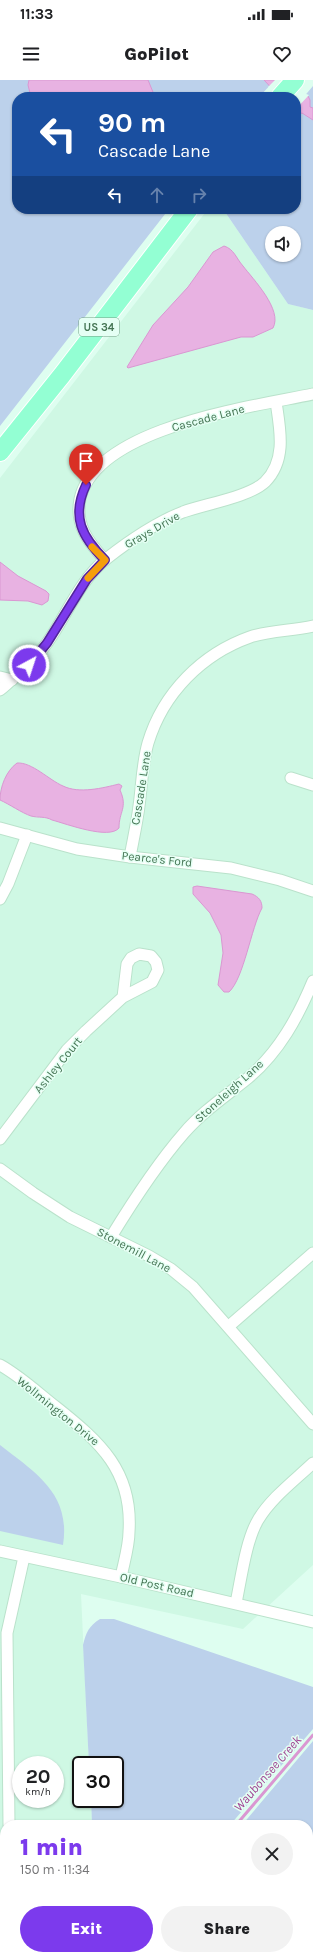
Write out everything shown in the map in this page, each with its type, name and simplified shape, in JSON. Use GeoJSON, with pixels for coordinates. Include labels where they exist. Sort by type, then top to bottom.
{"type":"FeatureCollection","features":[{"type":"Feature","properties":{"kind":"main road"},"geometry":{"type":"LineString","coordinates":[[284,92],[295,80]]}},
{"type":"Feature","properties":{"kind":"main road","name":"US 34"},"geometry":{"type":"LineString","coordinates":[[0,452],[62,375],[185,214]]}},
{"type":"Feature","properties":{"kind":"street","name":"Cascade Lane"},"geometry":{"type":"LineString","coordinates":[[105,560],[90,546],[83,534],[78,508],[82,493],[89,477],[98,467],[113,455],[133,444],[179,424],[200,418],[313,394]]}},
{"type":"Feature","properties":{"kind":"street","name":"Grays Drive"},"geometry":{"type":"LineString","coordinates":[[0,690],[29,665],[47,643],[87,579],[105,560],[134,538],[158,524],[208,503],[245,494],[264,482],[273,472],[281,446],[281,430],[276,402]]}},
{"type":"Feature","properties":{"kind":"street","name":"Cascade Lane"},"geometry":{"type":"LineString","coordinates":[[130,857],[139,807],[142,770],[148,742],[169,698],[182,682],[202,664],[231,645],[265,633],[313,626]]}},
{"type":"Feature","properties":{"kind":"street"},"geometry":{"type":"LineString","coordinates":[[0,677],[12,680]]}},
{"type":"Feature","properties":{"kind":"street"},"geometry":{"type":"LineString","coordinates":[[291,778],[313,784]]}},
{"type":"Feature","properties":{"kind":"street","name":"Pearce's Ford"},"geometry":{"type":"LineString","coordinates":[[0,828],[77,849],[130,857],[231,868],[280,880],[313,891]]}},
{"type":"Feature","properties":{"kind":"street"},"geometry":{"type":"LineString","coordinates":[[0,899],[8,884],[27,835]]}},
{"type":"Feature","properties":{"kind":"street","name":"Stoneleigh Lane"},"geometry":{"type":"LineString","coordinates":[[111,1237],[143,1185],[184,1133],[207,1108],[249,1077],[289,1031],[300,1011],[313,981]]}},
{"type":"Feature","properties":{"kind":"street","name":"Ashley Court"},"geometry":{"type":"LineString","coordinates":[[0,1139],[67,1050],[123,997]]}},
{"type":"Feature","properties":{"kind":"street","name":"Stonemill Lane"},"geometry":{"type":"LineString","coordinates":[[0,1169],[70,1217],[149,1256],[171,1270],[193,1287],[229,1326],[313,1424]]}},
{"type":"Feature","properties":{"kind":"street"},"geometry":{"type":"LineString","coordinates":[[229,1326],[313,1253]]}},
{"type":"Feature","properties":{"kind":"street","name":"Wollmington Drive"},"geometry":{"type":"LineString","coordinates":[[0,1365],[88,1432],[102,1446],[115,1464],[123,1480],[130,1520],[121,1577]]}},
{"type":"Feature","properties":{"kind":"street"},"geometry":{"type":"LineString","coordinates":[[236,1603],[251,1536],[257,1521],[278,1496],[313,1463]]}},
{"type":"Feature","properties":{"kind":"street","name":"Old Post Road"},"geometry":{"type":"LineString","coordinates":[[0,1551],[236,1603],[313,1622]]}},
{"type":"Feature","properties":{"kind":"street"},"geometry":{"type":"LineString","coordinates":[[10,1820],[7,1633],[24,1557]]}},
{"type":"Feature","properties":{"kind":"shaded area"},"geometry":{"type":"Polygon","coordinates":[[[0,80],[275,80],[264,92],[12,92],[12,214],[165,214],[0,426],[0,80]]]}},
{"type":"Feature","properties":{"kind":"shaded area"},"geometry":{"type":"Polygon","coordinates":[[[29,80],[148,80],[153,92],[30,92],[28,85],[29,80]]]}},
{"type":"Feature","properties":{"kind":"shaded area"},"geometry":{"type":"Polygon","coordinates":[[[264,80],[279,80],[297,92],[275,92],[264,80]]]}},
{"type":"Feature","properties":{"kind":"shaded area"},"geometry":{"type":"Polygon","coordinates":[[[313,86],[313,310],[288,304],[226,214],[301,214],[301,100],[313,86]]]}},
{"type":"Feature","properties":{"kind":"shaded area"},"geometry":{"type":"Polygon","coordinates":[[[301,94],[308,96],[310,100],[310,107],[313,108],[313,120],[302,113],[301,94]]]}},
{"type":"Feature","properties":{"kind":"shaded area"},"geometry":{"type":"Polygon","coordinates":[[[204,214],[226,214],[288,304],[313,310],[313,1565],[243,1629],[81,1594],[89,1756],[72,1756],[72,1808],[91,1808],[92,1820],[0,1820],[0,478],[204,214]]]}},
{"type":"Feature","properties":{"kind":"shaded area"},"geometry":{"type":"Polygon","coordinates":[[[224,246],[233,252],[266,295],[274,313],[275,321],[273,328],[253,337],[241,337],[128,368],[127,367],[153,325],[188,287],[213,252],[224,246]]]}},
{"type":"Feature","properties":{"kind":"shaded area"},"geometry":{"type":"Polygon","coordinates":[[[0,562],[18,576],[46,591],[49,594],[48,601],[42,605],[28,601],[0,600],[0,562]]]}},
{"type":"Feature","properties":{"kind":"shaded area"},"geometry":{"type":"Polygon","coordinates":[[[17,763],[29,765],[63,786],[76,790],[91,790],[119,784],[122,786],[120,790],[123,805],[119,828],[114,831],[106,832],[87,830],[47,818],[31,816],[0,800],[4,780],[13,766],[17,763]]]}},
{"type":"Feature","properties":{"kind":"shaded area"},"geometry":{"type":"Polygon","coordinates":[[[197,886],[252,894],[257,896],[261,901],[262,908],[254,928],[243,965],[239,976],[229,992],[224,992],[218,985],[223,953],[221,935],[210,913],[193,894],[193,887],[197,886]]]}},
{"type":"Feature","properties":{"kind":"shaded area"},"geometry":{"type":"Polygon","coordinates":[[[0,1445],[38,1475],[56,1498],[62,1512],[64,1527],[63,1545],[0,1531],[0,1445]]]}},
{"type":"Feature","properties":{"kind":"shaded area"},"geometry":{"type":"Polygon","coordinates":[[[100,1619],[114,1619],[313,1687],[313,1729],[234,1820],[92,1820],[91,1808],[124,1808],[124,1756],[89,1756],[83,1645],[88,1630],[100,1619]]]}},
{"type":"Feature","properties":{"kind":"shaded area"},"geometry":{"type":"Polygon","coordinates":[[[313,1741],[313,1820],[246,1820],[313,1741]]]}},
{"type":"Feature","properties":{"kind":"pier"},"geometry":{"type":"Polygon","coordinates":[[[275,80],[282,80],[295,90],[301,92],[272,92],[268,87],[275,80]]]}},
{"type":"Feature","properties":{"kind":"pier"},"geometry":{"type":"Polygon","coordinates":[[[301,92],[309,95],[301,104],[301,92]]]}},
{"type":"Feature","properties":{"kind":"waterway","name":"Waubonsee Creek"},"geometry":{"type":"LineString","coordinates":[[240,1820],[313,1735]]}},
{"type":"Feature","properties":{"kind":"slow traffic"},"geometry":{"type":"LineString","coordinates":[[88,578],[105,560],[92,547]]}},
{"type":"Feature","properties":{"kind":"route"},"geometry":{"type":"LineString","coordinates":[[29,665],[56,630],[76,594],[87,579],[105,560],[90,546],[83,534],[78,508],[86,485]]}}]}
